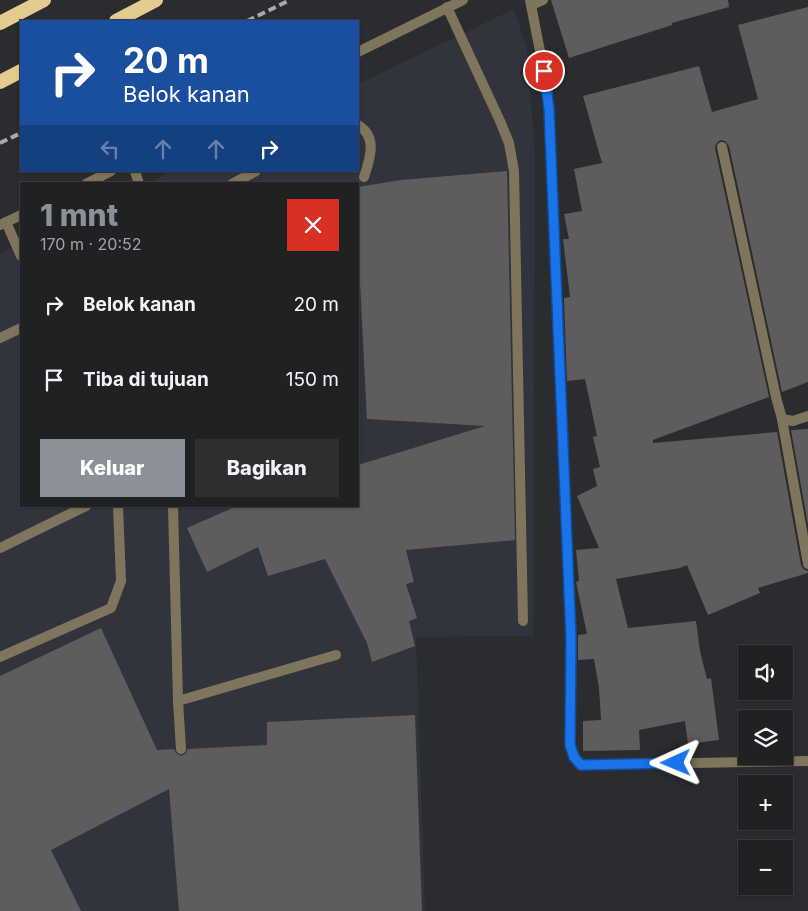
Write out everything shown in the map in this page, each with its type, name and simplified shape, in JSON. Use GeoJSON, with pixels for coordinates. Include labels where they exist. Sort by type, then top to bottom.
{"type":"FeatureCollection","features":[{"type":"Feature","properties":{"kind":"highway"},"geometry":{"type":"LineString","coordinates":[[0,23],[44,0]]}},
{"type":"Feature","properties":{"kind":"highway"},"geometry":{"type":"LineString","coordinates":[[118,20],[156,0]]}},
{"type":"Feature","properties":{"kind":"highway"},"geometry":{"type":"LineString","coordinates":[[0,82],[20,72]]}},
{"type":"Feature","properties":{"kind":"street"},"geometry":{"type":"LineString","coordinates":[[359,51],[462,0]]}},
{"type":"Feature","properties":{"kind":"street"},"geometry":{"type":"LineString","coordinates":[[543,0],[531,3],[547,87],[549,109],[571,638],[570,745],[574,757],[581,765],[808,761]]}},
{"type":"Feature","properties":{"kind":"street"},"geometry":{"type":"LineString","coordinates":[[447,7],[500,121],[508,143],[514,171],[523,621]]}},
{"type":"Feature","properties":{"kind":"street"},"geometry":{"type":"LineString","coordinates":[[359,126],[365,130],[370,140],[372,155],[364,177]]}},
{"type":"Feature","properties":{"kind":"street"},"geometry":{"type":"LineString","coordinates":[[722,147],[782,419],[808,564]]}},
{"type":"Feature","properties":{"kind":"street"},"geometry":{"type":"LineString","coordinates":[[90,182],[110,172]]}},
{"type":"Feature","properties":{"kind":"street"},"geometry":{"type":"LineString","coordinates":[[236,182],[254,172]]}},
{"type":"Feature","properties":{"kind":"street"},"geometry":{"type":"LineString","coordinates":[[20,216],[3,224],[20,254]]}},
{"type":"Feature","properties":{"kind":"street"},"geometry":{"type":"LineString","coordinates":[[0,338],[20,328]]}},
{"type":"Feature","properties":{"kind":"street"},"geometry":{"type":"LineString","coordinates":[[782,419],[793,421],[808,416]]}},
{"type":"Feature","properties":{"kind":"street"},"geometry":{"type":"LineString","coordinates":[[0,548],[84,507]]}},
{"type":"Feature","properties":{"kind":"street"},"geometry":{"type":"LineString","coordinates":[[0,657],[111,608],[121,581],[118,507]]}},
{"type":"Feature","properties":{"kind":"street"},"geometry":{"type":"LineString","coordinates":[[173,507],[181,749]]}},
{"type":"Feature","properties":{"kind":"street"},"geometry":{"type":"LineString","coordinates":[[178,701],[336,655]]}},
{"type":"Feature","properties":{"kind":"shaded area"},"geometry":{"type":"Polygon","coordinates":[[[514,9],[527,48],[535,155],[533,636],[416,637],[425,911],[0,911],[0,253],[20,243],[20,507],[359,507],[359,182],[150,182],[170,172],[359,172],[359,84],[514,9]]]}},
{"type":"Feature","properties":{"kind":"building"},"geometry":{"type":"Polygon","coordinates":[[[551,0],[728,0],[729,7],[672,23],[672,25],[569,58],[551,0]]]}},
{"type":"Feature","properties":{"kind":"building"},"geometry":{"type":"Polygon","coordinates":[[[808,7],[808,382],[782,392],[729,146],[725,141],[720,140],[715,148],[769,397],[653,440],[653,443],[777,432],[801,565],[808,573],[758,588],[760,593],[708,615],[687,565],[680,568],[616,579],[628,628],[696,621],[700,651],[707,679],[711,678],[719,740],[688,744],[685,721],[639,730],[640,750],[583,751],[583,721],[601,720],[599,688],[594,659],[578,660],[578,635],[587,634],[576,582],[579,581],[576,550],[599,548],[577,496],[597,486],[593,469],[600,467],[593,437],[597,436],[585,379],[567,381],[564,298],[570,297],[563,239],[569,239],[564,214],[582,211],[574,169],[602,163],[583,96],[699,66],[712,112],[758,99],[738,25],[808,7]]]}},
{"type":"Feature","properties":{"kind":"building"},"geometry":{"type":"Polygon","coordinates":[[[507,171],[515,540],[406,550],[414,582],[406,584],[417,618],[409,621],[415,646],[372,662],[367,643],[325,559],[268,576],[258,547],[207,572],[187,528],[235,507],[359,507],[359,465],[485,426],[367,419],[359,263],[359,187],[401,180],[507,171]]]}},
{"type":"Feature","properties":{"kind":"building"},"geometry":{"type":"Polygon","coordinates":[[[808,429],[808,525],[791,430],[808,429]]]}},
{"type":"Feature","properties":{"kind":"building"},"geometry":{"type":"Polygon","coordinates":[[[101,628],[157,750],[174,749],[181,756],[188,749],[267,745],[267,722],[415,715],[422,911],[179,911],[169,789],[51,850],[81,911],[0,911],[0,676],[101,628]]]}},
{"type":"Feature","properties":{"kind":"railway"},"geometry":{"type":"LineString","coordinates":[[249,20],[290,0]]}},
{"type":"Feature","properties":{"kind":"railway"},"geometry":{"type":"LineString","coordinates":[[0,143],[20,133]]}},
{"type":"Feature","properties":{"kind":"route"},"geometry":{"type":"LineString","coordinates":[[544,71],[549,109],[571,638],[570,745],[574,757],[581,765],[676,763]]}}]}
